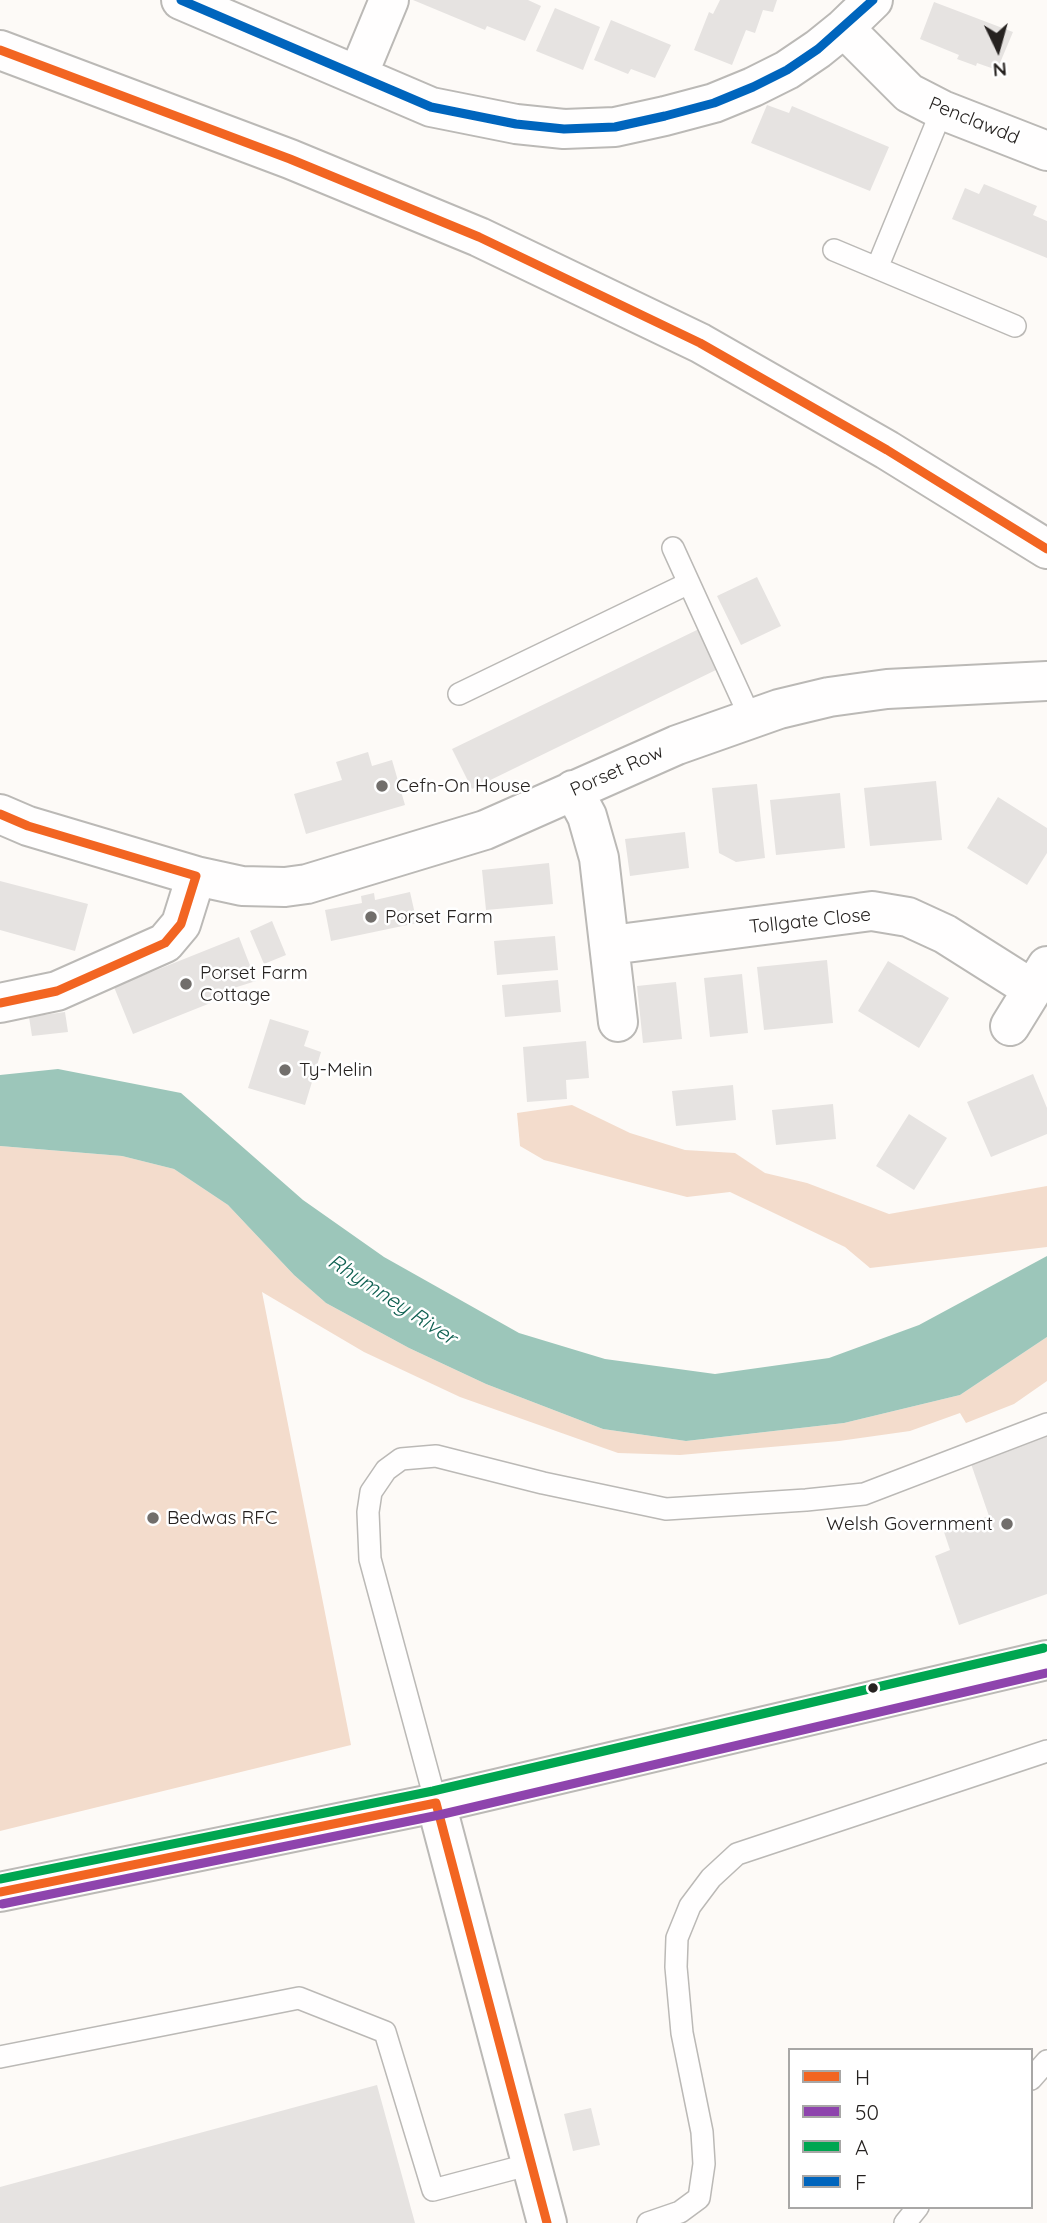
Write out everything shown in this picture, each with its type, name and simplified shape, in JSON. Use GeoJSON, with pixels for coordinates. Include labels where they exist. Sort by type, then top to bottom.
{"type":"FeatureCollection","features":[{"type":"Feature","properties":{"kind":"street"},"geometry":{"type":"LineString","coordinates":[[181,0],[431,107],[564,129],[615,127],[714,103],[753,87],[787,70],[844,28],[873,0]]}},
{"type":"Feature","properties":{"kind":"street"},"geometry":{"type":"LineString","coordinates":[[358,75],[389,0]]}},
{"type":"Feature","properties":{"kind":"street","name":"Penclawdd"},"geometry":{"type":"LineString","coordinates":[[844,28],[909,93],[942,110],[1047,151]]}},
{"type":"Feature","properties":{"kind":"street"},"geometry":{"type":"LineString","coordinates":[[0,50],[290,159],[479,237],[700,343],[887,450],[1047,549]]}},
{"type":"Feature","properties":{"kind":"street","name":"Porset Row"},"geometry":{"type":"LineString","coordinates":[[0,814],[28,826],[196,876],[262,888],[307,884],[485,830],[677,745],[750,717],[829,698],[887,690],[1047,681]]}},
{"type":"Feature","properties":{"kind":"street"},"geometry":{"type":"LineString","coordinates":[[573,790],[595,838],[611,945],[618,1022]]}},
{"type":"Feature","properties":{"kind":"street"},"geometry":{"type":"LineString","coordinates":[[0,1003],[57,991],[165,943],[181,923],[196,876]]}},
{"type":"Feature","properties":{"kind":"street","name":"Tollgate Close"},"geometry":{"type":"LineString","coordinates":[[611,945],[872,911],[908,917],[1040,977],[1010,1026]]}},
{"type":"Feature","properties":{"kind":"street"},"geometry":{"type":"LineString","coordinates":[[0,1892],[436,1803],[1047,1660]]}},
{"type":"Feature","properties":{"kind":"street"},"geometry":{"type":"LineString","coordinates":[[436,1803],[547,2223]]}},
{"type":"Feature","properties":{"kind":"lane"},"geometry":{"type":"LineString","coordinates":[[877,268],[942,110]]}},
{"type":"Feature","properties":{"kind":"lane"},"geometry":{"type":"LineString","coordinates":[[834,250],[1015,326]]}},
{"type":"Feature","properties":{"kind":"lane"},"geometry":{"type":"LineString","coordinates":[[673,548],[750,717]]}},
{"type":"Feature","properties":{"kind":"lane"},"geometry":{"type":"LineString","coordinates":[[459,694],[689,583]]}},
{"type":"Feature","properties":{"kind":"lane"},"geometry":{"type":"LineString","coordinates":[[436,1803],[370,1559],[368,1512],[372,1492],[386,1470],[401,1459],[436,1456],[543,1483],[666,1509],[864,1494],[1047,1424]]}},
{"type":"Feature","properties":{"kind":"lane"},"geometry":{"type":"LineString","coordinates":[[648,2223],[680,2212],[699,2198],[704,2164],[702,2132],[682,2033],[676,1967],[677,1938],[690,1906],[711,1878],[737,1854],[1047,1751]]}},
{"type":"Feature","properties":{"kind":"lane"},"geometry":{"type":"LineString","coordinates":[[0,2057],[299,1998],[385,2032],[433,2190],[531,2164]]}},
{"type":"Feature","properties":{"kind":"lane"},"geometry":{"type":"LineString","coordinates":[[1033,2077],[1047,2062]]}},
{"type":"Feature","properties":{"kind":"lane"},"geometry":{"type":"LineString","coordinates":[[905,2223],[916,2209]]}},
{"type":"Feature","properties":{"kind":"shaded area"},"geometry":{"type":"Polygon","coordinates":[[[572,1105],[630,1133],[685,1150],[735,1153],[765,1173],[807,1183],[889,1214],[1047,1186],[1047,1247],[870,1268],[845,1247],[730,1192],[687,1197],[544,1160],[520,1146],[517,1113],[572,1105]]]}},
{"type":"Feature","properties":{"kind":"shaded area","name":"Bedwas RFC"},"geometry":{"type":"Polygon","coordinates":[[[0,1146],[122,1156],[174,1169],[228,1205],[294,1275],[326,1303],[409,1348],[486,1384],[603,1429],[686,1441],[844,1423],[960,1395],[1047,1337],[1047,1381],[1014,1404],[966,1423],[960,1413],[910,1431],[839,1441],[680,1455],[618,1453],[460,1397],[364,1352],[262,1292],[351,1745],[0,1831],[0,1146]]]}},
{"type":"Feature","properties":{"kind":"water","name":"Rhymney River"},"geometry":{"type":"Polygon","coordinates":[[[58,1069],[181,1093],[303,1200],[384,1257],[519,1333],[605,1359],[715,1374],[829,1358],[919,1325],[1047,1256],[1047,1337],[960,1395],[844,1423],[686,1441],[603,1429],[486,1384],[409,1348],[326,1303],[294,1275],[228,1205],[174,1169],[122,1156],[0,1146],[0,1075],[58,1069]]]}},
{"type":"Feature","properties":{"kind":"building"},"geometry":{"type":"Polygon","coordinates":[[[413,0],[528,0],[541,6],[525,41],[487,26],[485,30],[413,0]]]}},
{"type":"Feature","properties":{"kind":"building"},"geometry":{"type":"Polygon","coordinates":[[[720,0],[777,0],[773,12],[763,10],[755,33],[746,30],[732,65],[694,50],[709,12],[713,14],[720,0]]]}},
{"type":"Feature","properties":{"kind":"building"},"geometry":{"type":"Polygon","coordinates":[[[934,2],[1013,32],[997,70],[957,59],[959,55],[920,39],[934,2]]]}},
{"type":"Feature","properties":{"kind":"building"},"geometry":{"type":"Polygon","coordinates":[[[555,8],[600,27],[583,70],[536,51],[555,8]]]}},
{"type":"Feature","properties":{"kind":"building"},"geometry":{"type":"Polygon","coordinates":[[[611,20],[671,45],[655,78],[631,69],[628,74],[594,60],[611,20]]]}},
{"type":"Feature","properties":{"kind":"building"},"geometry":{"type":"Polygon","coordinates":[[[767,105],[789,113],[792,106],[889,147],[870,191],[751,143],[767,105]]]}},
{"type":"Feature","properties":{"kind":"building"},"geometry":{"type":"Polygon","coordinates":[[[984,184],[1037,206],[1033,215],[1047,221],[1047,258],[952,219],[965,188],[979,194],[984,184]]]}},
{"type":"Feature","properties":{"kind":"building"},"geometry":{"type":"Polygon","coordinates":[[[757,577],[781,626],[741,645],[717,596],[757,577]]]}},
{"type":"Feature","properties":{"kind":"building"},"geometry":{"type":"Polygon","coordinates":[[[701,628],[720,668],[472,789],[452,749],[701,628]]]}},
{"type":"Feature","properties":{"kind":"building"},"geometry":{"type":"Polygon","coordinates":[[[368,752],[372,766],[392,760],[405,805],[306,834],[294,794],[342,780],[336,762],[368,752]]]}},
{"type":"Feature","properties":{"kind":"building"},"geometry":{"type":"Polygon","coordinates":[[[936,781],[942,840],[870,846],[864,788],[936,781]]]}},
{"type":"Feature","properties":{"kind":"building"},"geometry":{"type":"Polygon","coordinates":[[[757,784],[765,858],[736,862],[719,853],[712,788],[757,784]]]}},
{"type":"Feature","properties":{"kind":"building"},"geometry":{"type":"Polygon","coordinates":[[[840,793],[845,848],[776,855],[770,800],[840,793]]]}},
{"type":"Feature","properties":{"kind":"building"},"geometry":{"type":"Polygon","coordinates":[[[998,797],[1047,828],[1047,853],[1027,885],[967,848],[998,797]]]}},
{"type":"Feature","properties":{"kind":"building"},"geometry":{"type":"Polygon","coordinates":[[[685,832],[689,868],[630,876],[625,839],[685,832]]]}},
{"type":"Feature","properties":{"kind":"building"},"geometry":{"type":"Polygon","coordinates":[[[549,863],[553,904],[486,910],[482,870],[549,863]]]}},
{"type":"Feature","properties":{"kind":"building"},"geometry":{"type":"Polygon","coordinates":[[[0,881],[88,904],[75,951],[0,930],[0,881]]]}},
{"type":"Feature","properties":{"kind":"building","name":"Porset Farm"},"geometry":{"type":"Polygon","coordinates":[[[410,892],[417,923],[331,941],[325,910],[362,903],[361,896],[374,893],[375,900],[410,892]]]}},
{"type":"Feature","properties":{"kind":"building"},"geometry":{"type":"Polygon","coordinates":[[[272,921],[286,955],[264,964],[250,931],[272,921]]]}},
{"type":"Feature","properties":{"kind":"building"},"geometry":{"type":"Polygon","coordinates":[[[555,936],[558,970],[497,975],[494,941],[555,936]]]}},
{"type":"Feature","properties":{"kind":"building","name":"Porset Farm Cottage"},"geometry":{"type":"Polygon","coordinates":[[[239,937],[256,981],[221,992],[223,998],[133,1034],[114,987],[239,937]]]}},
{"type":"Feature","properties":{"kind":"building"},"geometry":{"type":"Polygon","coordinates":[[[827,960],[833,1023],[764,1030],[757,967],[827,960]]]}},
{"type":"Feature","properties":{"kind":"building"},"geometry":{"type":"Polygon","coordinates":[[[888,961],[949,998],[919,1048],[858,1011],[888,961]]]}},
{"type":"Feature","properties":{"kind":"building"},"geometry":{"type":"Polygon","coordinates":[[[742,974],[748,1033],[710,1037],[704,978],[742,974]]]}},
{"type":"Feature","properties":{"kind":"building"},"geometry":{"type":"Polygon","coordinates":[[[558,980],[561,1012],[505,1017],[502,985],[558,980]]]}},
{"type":"Feature","properties":{"kind":"building"},"geometry":{"type":"Polygon","coordinates":[[[676,982],[682,1039],[643,1043],[637,986],[676,982]]]}},
{"type":"Feature","properties":{"kind":"building"},"geometry":{"type":"Polygon","coordinates":[[[65,1012],[68,1032],[32,1036],[29,1017],[65,1012]]]}},
{"type":"Feature","properties":{"kind":"building","name":"Ty-Melin"},"geometry":{"type":"Polygon","coordinates":[[[270,1019],[309,1031],[304,1046],[321,1052],[305,1105],[248,1088],[270,1019]]]}},
{"type":"Feature","properties":{"kind":"building"},"geometry":{"type":"Polygon","coordinates":[[[586,1041],[589,1078],[566,1080],[567,1099],[527,1102],[523,1047],[586,1041]]]}},
{"type":"Feature","properties":{"kind":"building"},"geometry":{"type":"Polygon","coordinates":[[[1033,1074],[1047,1108],[1047,1134],[991,1157],[967,1102],[1033,1074]]]}},
{"type":"Feature","properties":{"kind":"building"},"geometry":{"type":"Polygon","coordinates":[[[733,1085],[736,1120],[676,1126],[672,1091],[733,1085]]]}},
{"type":"Feature","properties":{"kind":"building"},"geometry":{"type":"Polygon","coordinates":[[[833,1104],[836,1139],[776,1145],[772,1110],[833,1104]]]}},
{"type":"Feature","properties":{"kind":"building"},"geometry":{"type":"Polygon","coordinates":[[[909,1114],[947,1138],[914,1190],[876,1166],[909,1114]]]}},
{"type":"Feature","properties":{"kind":"building","name":"Welsh Government"},"geometry":{"type":"Polygon","coordinates":[[[1047,1431],[1047,1594],[959,1625],[935,1556],[950,1550],[944,1532],[989,1516],[969,1458],[1047,1431]]]}},
{"type":"Feature","properties":{"kind":"building"},"geometry":{"type":"Polygon","coordinates":[[[377,2085],[415,2223],[0,2223],[0,2187],[377,2085]]]}},
{"type":"Feature","properties":{"kind":"building"},"geometry":{"type":"Polygon","coordinates":[[[591,2108],[600,2145],[573,2151],[564,2114],[591,2108]]]}},
{"type":"Feature","properties":{"kind":"transit line","name":"F"},"geometry":{"type":"LineString","coordinates":[[181,0],[431,107],[516,124],[564,129],[615,127],[665,116],[714,103],[753,87],[787,70],[818,49],[873,0]]}},
{"type":"Feature","properties":{"kind":"transit line","name":"H"},"geometry":{"type":"LineString","coordinates":[[0,50],[290,159],[479,237],[700,343],[887,450],[1047,549]]}},
{"type":"Feature","properties":{"kind":"transit line","name":"H"},"geometry":{"type":"LineString","coordinates":[[0,814],[28,826],[196,876],[181,924],[165,943],[57,991],[0,1003]]}},
{"type":"Feature","properties":{"kind":"transit line","name":"A"},"geometry":{"type":"LineString","coordinates":[[0,1879],[433,1791],[1044,1648]]}},
{"type":"Feature","properties":{"kind":"transit line","name":"50"},"geometry":{"type":"LineString","coordinates":[[2,1904],[439,1815],[1047,1673]]}},
{"type":"Feature","properties":{"kind":"transit line","name":"H"},"geometry":{"type":"LineString","coordinates":[[0,1892],[436,1803],[547,2223]]}},
{"type":"Feature","properties":{"kind":"place","name":"Cefn-On House"},"geometry":{"type":"Point","coordinates":[382,786]}},
{"type":"Feature","properties":{"kind":"place","name":"Porset Farm"},"geometry":{"type":"Point","coordinates":[371,917]}},
{"type":"Feature","properties":{"kind":"place","name":"Porset Farm Cottage"},"geometry":{"type":"Point","coordinates":[186,984]}},
{"type":"Feature","properties":{"kind":"place","name":"Ty-Melin"},"geometry":{"type":"Point","coordinates":[285,1070]}},
{"type":"Feature","properties":{"kind":"place","name":"Bedwas RFC"},"geometry":{"type":"Point","coordinates":[153,1518]}},
{"type":"Feature","properties":{"kind":"place","name":"Welsh Government"},"geometry":{"type":"Point","coordinates":[1007,1524]}}]}
